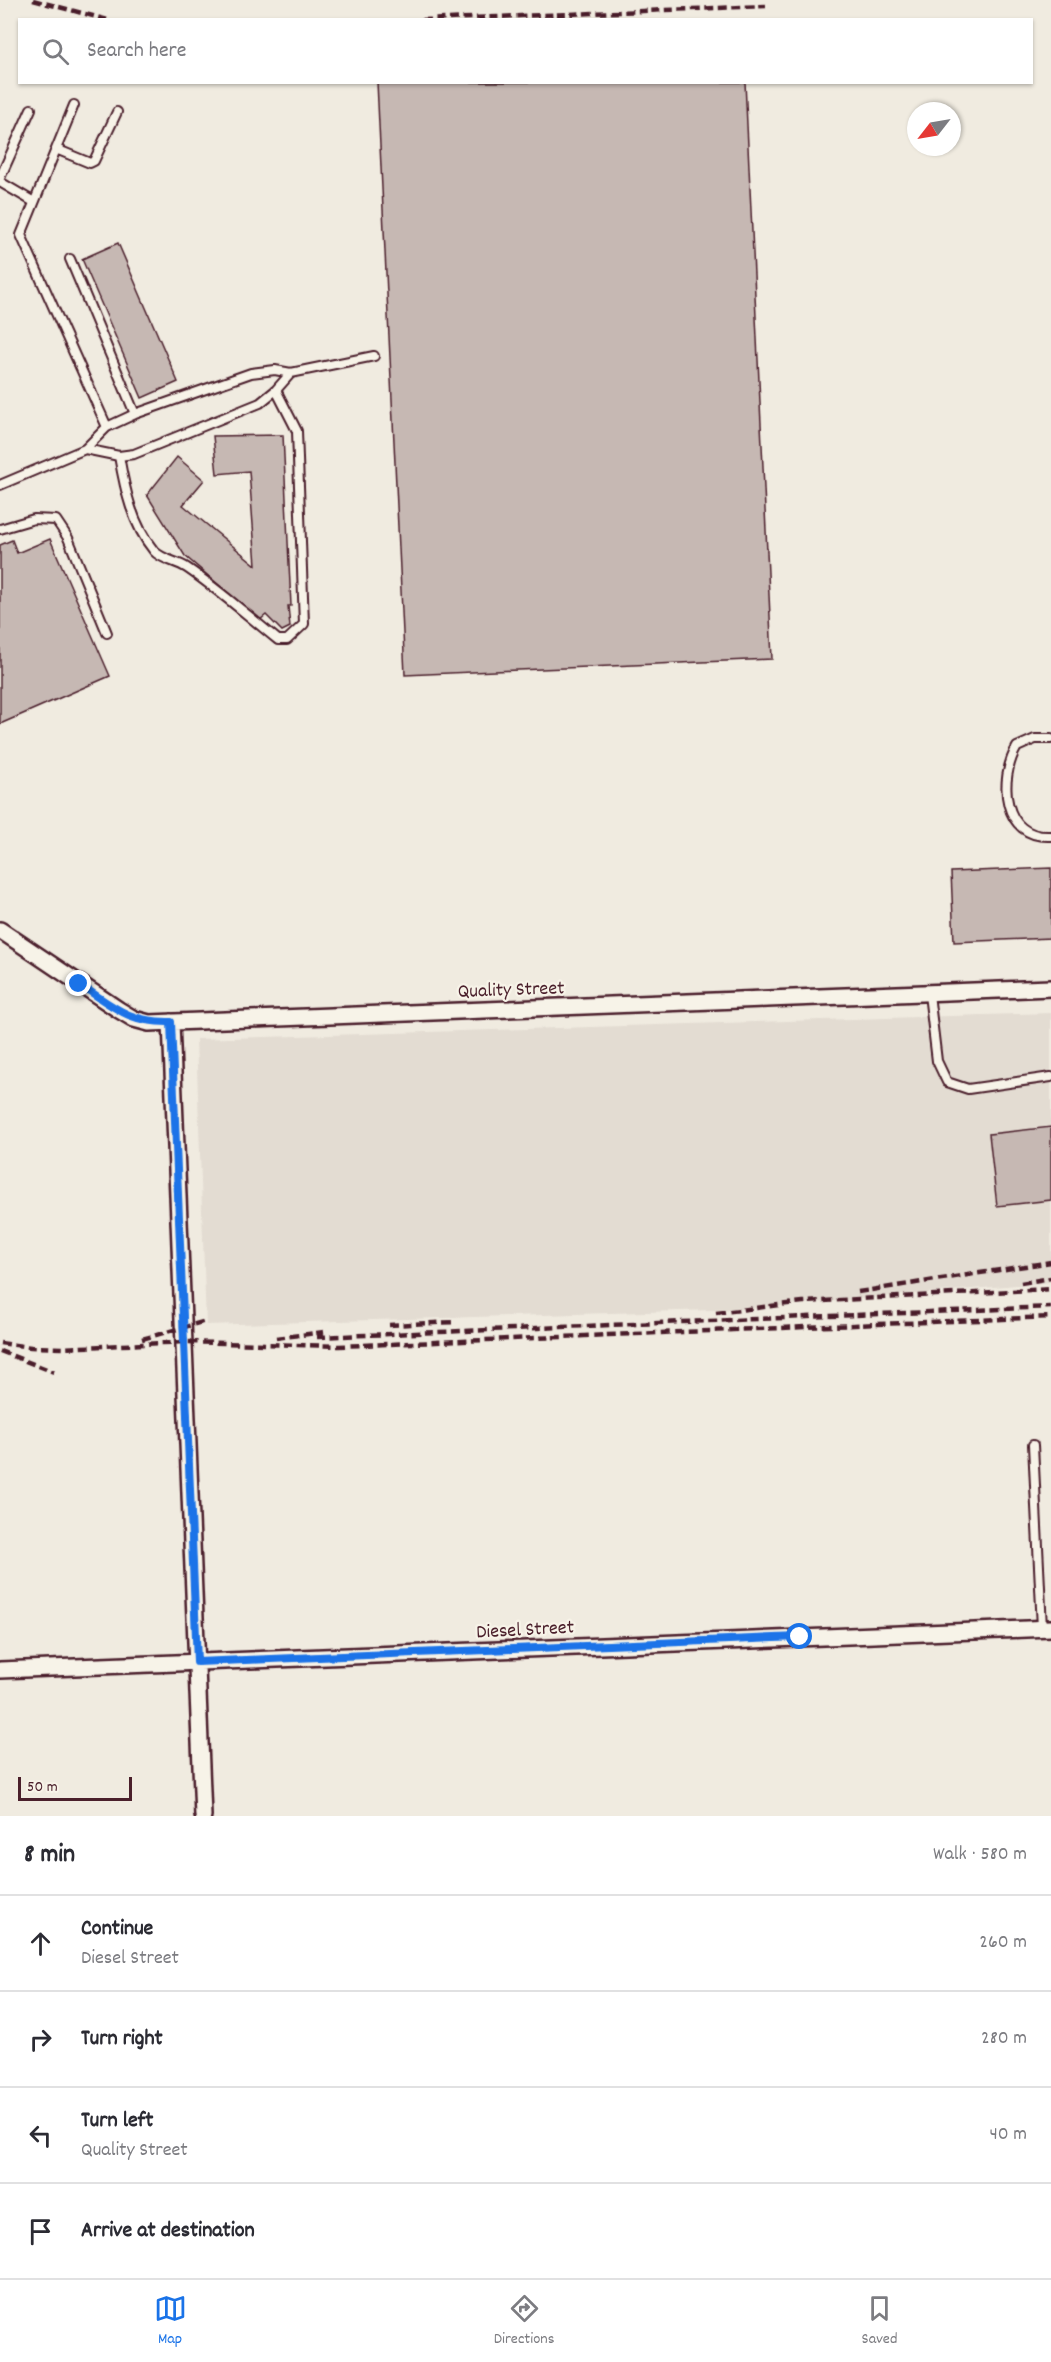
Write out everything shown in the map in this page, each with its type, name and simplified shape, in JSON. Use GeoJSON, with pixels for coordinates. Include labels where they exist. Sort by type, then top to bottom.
{"type":"FeatureCollection","features":[{"type":"Feature","properties":{"kind":"street","name":"Quality Street"},"geometry":{"type":"LineString","coordinates":[[0,930],[134,1019],[149,1023],[1051,988]]}},
{"type":"Feature","properties":{"kind":"street"},"geometry":{"type":"LineString","coordinates":[[171,1022],[204,1816]]}},
{"type":"Feature","properties":{"kind":"street","name":"Diesel Street"},"geometry":{"type":"LineString","coordinates":[[0,1670],[1047,1628]]}},
{"type":"Feature","properties":{"kind":"lane"},"geometry":{"type":"LineString","coordinates":[[74,105],[21,235],[107,427]]}},
{"type":"Feature","properties":{"kind":"lane"},"geometry":{"type":"LineString","coordinates":[[30,109],[0,180],[34,202]]}},
{"type":"Feature","properties":{"kind":"lane"},"geometry":{"type":"LineString","coordinates":[[56,149],[90,163],[94,161],[117,112]]}},
{"type":"Feature","properties":{"kind":"lane"},"geometry":{"type":"LineString","coordinates":[[70,259],[135,414]]}},
{"type":"Feature","properties":{"kind":"lane"},"geometry":{"type":"LineString","coordinates":[[0,485],[85,449],[107,427],[135,414],[251,373],[275,370],[291,373],[374,356]]}},
{"type":"Feature","properties":{"kind":"lane"},"geometry":{"type":"LineString","coordinates":[[85,449],[119,456],[134,454],[260,403],[291,373]]}},
{"type":"Feature","properties":{"kind":"lane"},"geometry":{"type":"LineString","coordinates":[[119,456],[133,515],[144,538],[156,554],[186,567],[278,640],[287,640],[304,624],[297,431],[276,390]]}},
{"type":"Feature","properties":{"kind":"lane"},"geometry":{"type":"LineString","coordinates":[[0,529],[34,519],[56,520],[68,538],[107,633]]}},
{"type":"Feature","properties":{"kind":"lane"},"geometry":{"type":"LineString","coordinates":[[1051,739],[1035,740],[1017,747],[1007,768],[1006,792],[1013,816],[1027,831],[1035,836],[1051,836]]}},
{"type":"Feature","properties":{"kind":"lane"},"geometry":{"type":"LineString","coordinates":[[929,994],[937,1061],[947,1082],[968,1089],[1051,1077]]}},
{"type":"Feature","properties":{"kind":"lane"},"geometry":{"type":"LineString","coordinates":[[1033,1445],[1047,1628]]}},
{"type":"Feature","properties":{"kind":"shaded area"},"geometry":{"type":"Polygon","coordinates":[[[1051,1013],[1051,1282],[747,1309],[206,1325],[196,1039],[1051,1013]]]}},
{"type":"Feature","properties":{"kind":"building"},"geometry":{"type":"Polygon","coordinates":[[[377,84],[745,84],[772,659],[405,675],[377,84]]]}},
{"type":"Feature","properties":{"kind":"building"},"geometry":{"type":"Polygon","coordinates":[[[118,243],[178,382],[142,398],[82,259],[118,243]]]}},
{"type":"Feature","properties":{"kind":"building"},"geometry":{"type":"Polygon","coordinates":[[[283,435],[291,606],[288,606],[290,627],[282,631],[266,615],[260,620],[185,556],[147,495],[177,457],[204,480],[183,505],[256,565],[249,471],[217,474],[213,436],[283,435]]]}},
{"type":"Feature","properties":{"kind":"building"},"geometry":{"type":"Polygon","coordinates":[[[50,539],[110,676],[0,724],[0,545],[12,540],[17,553],[50,539]]]}},
{"type":"Feature","properties":{"kind":"building"},"geometry":{"type":"Polygon","coordinates":[[[1051,868],[1051,938],[954,942],[951,872],[1051,868]]]}},
{"type":"Feature","properties":{"kind":"building"},"geometry":{"type":"Polygon","coordinates":[[[1051,1127],[1051,1200],[997,1206],[989,1134],[1051,1127]]]}},
{"type":"Feature","properties":{"kind":"railway"},"geometry":{"type":"LineString","coordinates":[[33,0],[100,18]]}},
{"type":"Feature","properties":{"kind":"railway"},"geometry":{"type":"LineString","coordinates":[[471,18],[766,6]]}},
{"type":"Feature","properties":{"kind":"railway"},"geometry":{"type":"LineString","coordinates":[[858,1292],[1051,1262]]}},
{"type":"Feature","properties":{"kind":"railway"},"geometry":{"type":"LineString","coordinates":[[1021,1283],[1051,1278]]}},
{"type":"Feature","properties":{"kind":"railway"},"geometry":{"type":"LineString","coordinates":[[716,1313],[803,1302],[1051,1289]]}},
{"type":"Feature","properties":{"kind":"railway"},"geometry":{"type":"LineString","coordinates":[[317,1337],[1051,1307]]}},
{"type":"Feature","properties":{"kind":"railway"},"geometry":{"type":"LineString","coordinates":[[0,1343],[63,1348],[184,1342],[339,1346],[1051,1317]]}},
{"type":"Feature","properties":{"kind":"railway"},"geometry":{"type":"LineString","coordinates":[[142,1339],[206,1321]]}},
{"type":"Feature","properties":{"kind":"railway"},"geometry":{"type":"LineString","coordinates":[[389,1325],[455,1322]]}},
{"type":"Feature","properties":{"kind":"railway"},"geometry":{"type":"LineString","coordinates":[[276,1338],[324,1332]]}},
{"type":"Feature","properties":{"kind":"railway"},"geometry":{"type":"LineString","coordinates":[[0,1351],[54,1372]]}},
{"type":"Feature","properties":{"kind":"route"},"geometry":{"type":"LineString","coordinates":[[79,984],[134,1019],[149,1023],[171,1022],[197,1662],[800,1637]]}}]}
